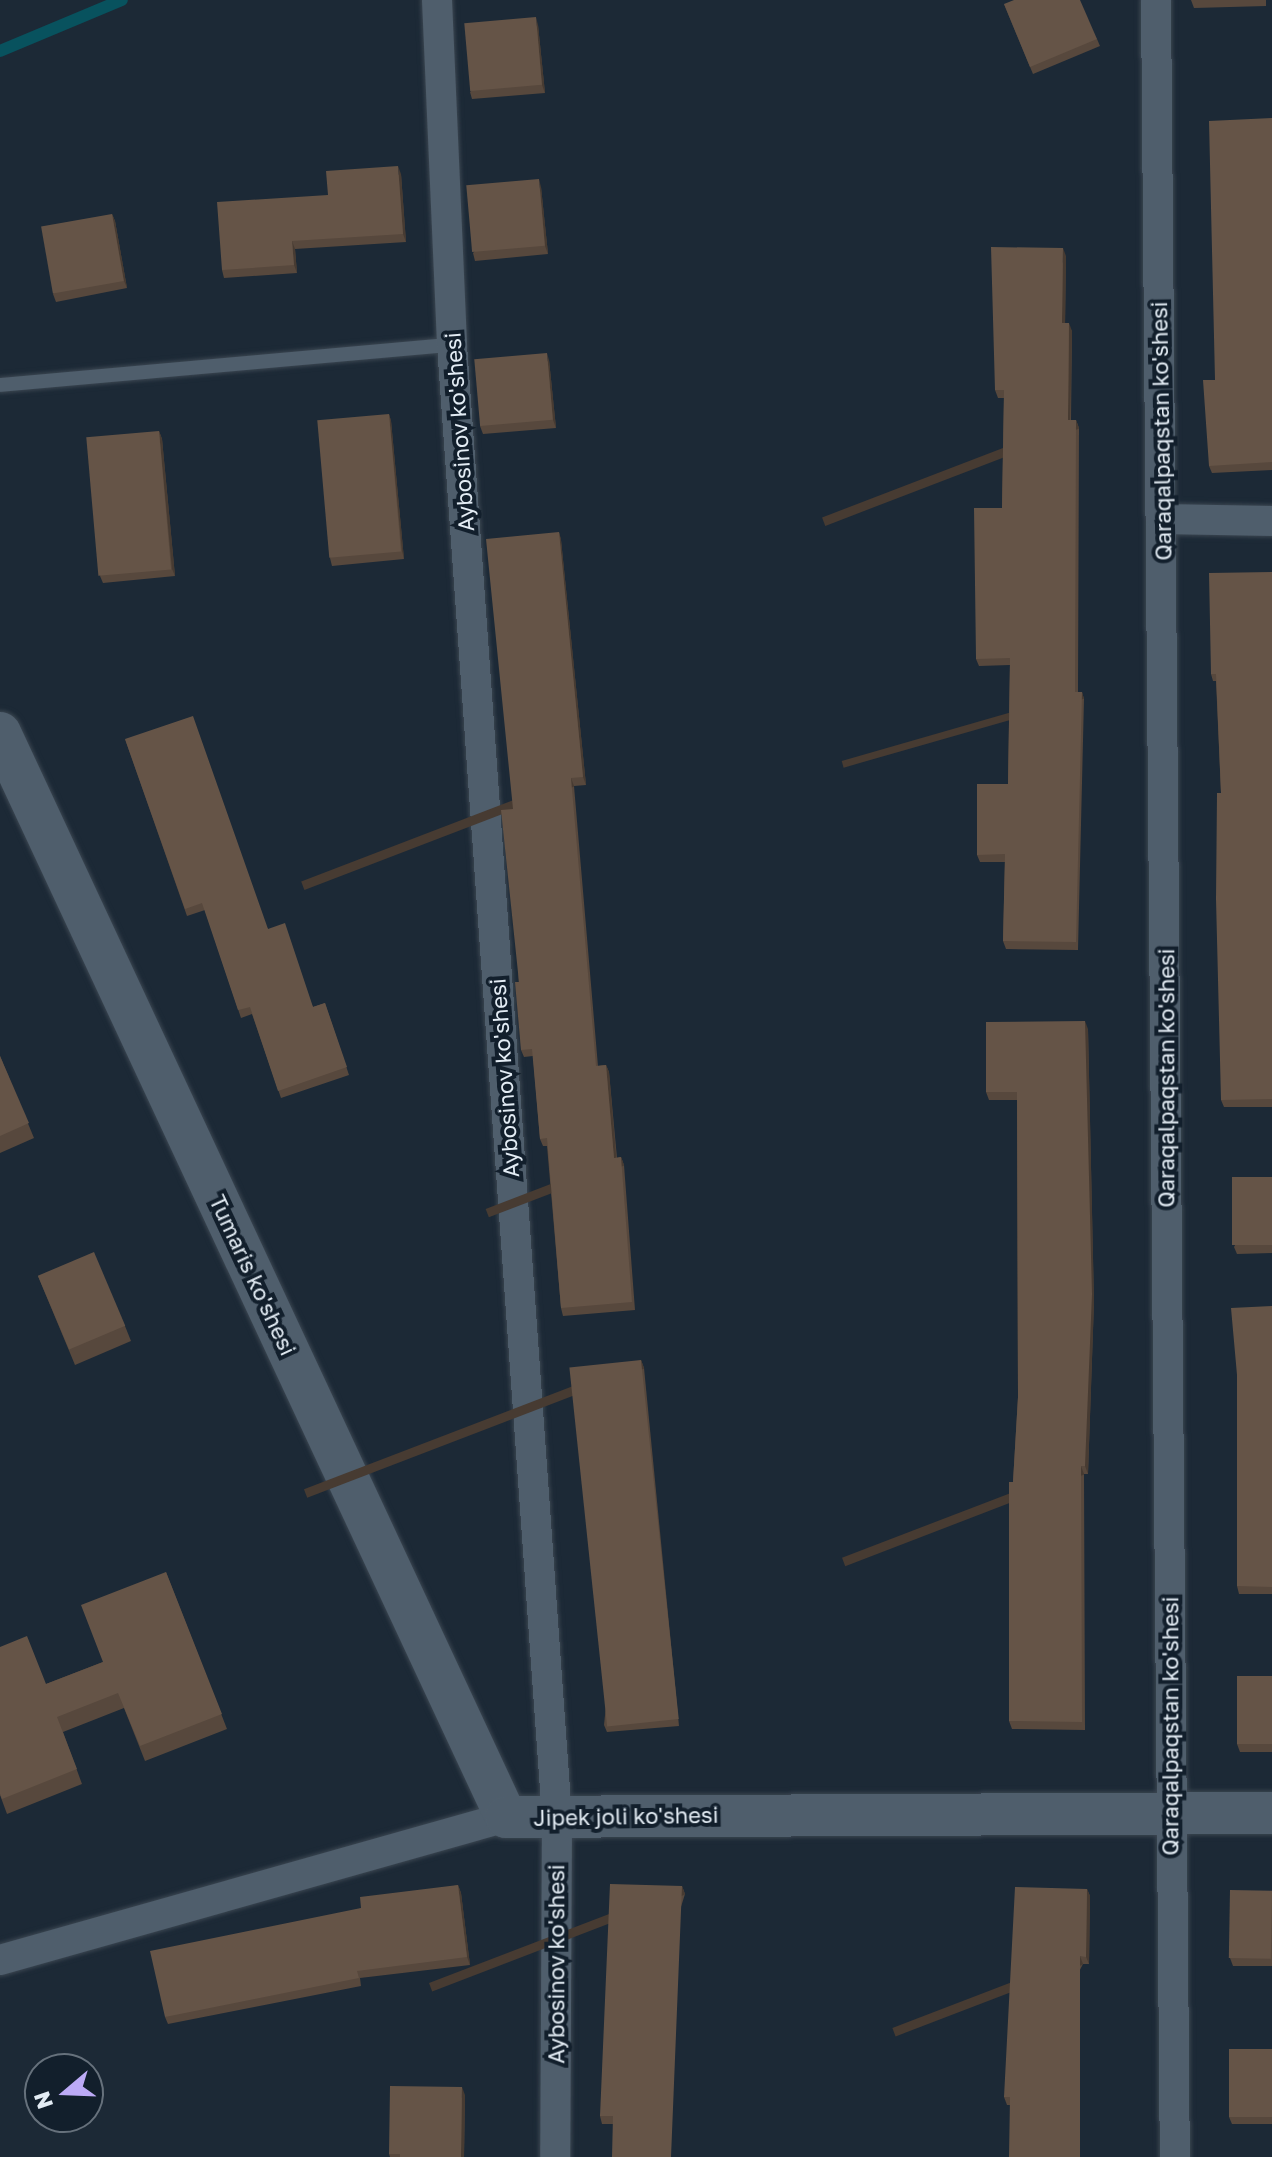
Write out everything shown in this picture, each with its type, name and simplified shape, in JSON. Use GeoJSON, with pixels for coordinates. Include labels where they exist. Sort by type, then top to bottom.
{"type":"FeatureCollection","features":[{"type":"Feature","properties":{"kind":"street","name":"Aybosinov ko'shesi"},"geometry":{"type":"LineString","coordinates":[[437,0],[452,345],[557,1817],[555,2157]]}},
{"type":"Feature","properties":{"kind":"street","name":"Qaraqalpaqstan ko'shesi"},"geometry":{"type":"LineString","coordinates":[[1156,0],[1175,2157]]}},
{"type":"Feature","properties":{"kind":"street"},"geometry":{"type":"LineString","coordinates":[[1162,519],[1272,521]]}},
{"type":"Feature","properties":{"kind":"street","name":"Tumaris ko'shesi"},"geometry":{"type":"LineString","coordinates":[[0,733],[506,1817]]}},
{"type":"Feature","properties":{"kind":"street","name":"Jipek joli ko'shesi"},"geometry":{"type":"LineString","coordinates":[[0,1960],[506,1817],[1171,1811],[1272,1813]]}},
{"type":"Feature","properties":{"kind":"lane"},"geometry":{"type":"LineString","coordinates":[[0,385],[452,345]]}},
{"type":"Feature","properties":{"kind":"building"},"geometry":{"type":"Polygon","coordinates":[[[1014,0],[1080,0],[1097,39],[1030,67],[1004,4],[1014,0]]]}},
{"type":"Feature","properties":{"kind":"building"},"geometry":{"type":"Polygon","coordinates":[[[536,17],[542,85],[470,91],[464,23],[536,17]]]}},
{"type":"Feature","properties":{"kind":"building"},"geometry":{"type":"Polygon","coordinates":[[[1272,118],[1272,462],[1209,466],[1203,380],[1215,380],[1209,121],[1272,118]]]}},
{"type":"Feature","properties":{"kind":"building"},"geometry":{"type":"Polygon","coordinates":[[[398,166],[403,234],[292,241],[294,265],[222,270],[217,202],[328,195],[326,171],[398,166]]]}},
{"type":"Feature","properties":{"kind":"building"},"geometry":{"type":"Polygon","coordinates":[[[539,179],[545,246],[472,252],[466,185],[539,179]]]}},
{"type":"Feature","properties":{"kind":"building"},"geometry":{"type":"Polygon","coordinates":[[[112,214],[124,281],[53,293],[41,227],[112,214]]]}},
{"type":"Feature","properties":{"kind":"building"},"geometry":{"type":"Polygon","coordinates":[[[991,247],[1063,248],[1062,323],[1069,323],[1068,420],[1076,420],[1075,692],[1082,692],[1076,942],[1003,941],[1005,854],[977,855],[977,784],[1008,784],[1010,658],[976,659],[974,508],[1002,508],[1004,390],[995,390],[991,247]]]}},
{"type":"Feature","properties":{"kind":"building"},"geometry":{"type":"Polygon","coordinates":[[[547,353],[553,420],[480,426],[474,359],[547,353]]]}},
{"type":"Feature","properties":{"kind":"building"},"geometry":{"type":"Polygon","coordinates":[[[389,414],[401,551],[329,558],[317,420],[389,414]]]}},
{"type":"Feature","properties":{"kind":"building"},"geometry":{"type":"Polygon","coordinates":[[[159,431],[171,569],[98,576],[86,437],[159,431]]]}},
{"type":"Feature","properties":{"kind":"building"},"geometry":{"type":"Polygon","coordinates":[[[559,532],[583,777],[571,778],[596,1066],[606,1065],[614,1158],[621,1157],[632,1302],[561,1308],[547,1138],[540,1139],[532,1049],[521,1050],[515,982],[519,982],[501,810],[513,809],[486,539],[559,532]]]}},
{"type":"Feature","properties":{"kind":"building"},"geometry":{"type":"Polygon","coordinates":[[[1272,572],[1272,1099],[1221,1100],[1216,899],[1217,793],[1221,793],[1216,674],[1211,674],[1209,573],[1272,572]]]}},
{"type":"Feature","properties":{"kind":"building"},"geometry":{"type":"Polygon","coordinates":[[[193,716],[268,929],[285,923],[313,1007],[325,1003],[347,1067],[278,1091],[250,1007],[238,1010],[202,903],[185,909],[125,739],[193,716]]]}},
{"type":"Feature","properties":{"kind":"building"},"geometry":{"type":"Polygon","coordinates":[[[1085,1021],[1092,1294],[1085,1466],[1081,1466],[1082,1722],[1009,1721],[1009,1482],[1013,1482],[1018,1397],[1017,1092],[986,1092],[986,1022],[1085,1021]]]}},
{"type":"Feature","properties":{"kind":"building"},"geometry":{"type":"Polygon","coordinates":[[[0,1056],[29,1123],[0,1136],[0,1056]]]}},
{"type":"Feature","properties":{"kind":"building"},"geometry":{"type":"Polygon","coordinates":[[[1232,1177],[1272,1177],[1272,1245],[1232,1245],[1232,1177]]]}},
{"type":"Feature","properties":{"kind":"building"},"geometry":{"type":"Polygon","coordinates":[[[94,1252],[125,1326],[69,1349],[38,1276],[94,1252]]]}},
{"type":"Feature","properties":{"kind":"building"},"geometry":{"type":"Polygon","coordinates":[[[1272,1306],[1272,1587],[1237,1586],[1237,1375],[1231,1308],[1272,1306]]]}},
{"type":"Feature","properties":{"kind":"building"},"geometry":{"type":"Polygon","coordinates":[[[641,1360],[679,1719],[607,1727],[569,1368],[641,1360]]]}},
{"type":"Feature","properties":{"kind":"building"},"geometry":{"type":"Polygon","coordinates":[[[166,1572],[222,1714],[140,1746],[118,1693],[57,1717],[77,1769],[2,1799],[0,1647],[27,1636],[46,1684],[103,1662],[81,1605],[166,1572]]]}},
{"type":"Feature","properties":{"kind":"building"},"geometry":{"type":"Polygon","coordinates":[[[1237,1676],[1272,1676],[1272,1744],[1237,1744],[1237,1676]]]}},
{"type":"Feature","properties":{"kind":"building"},"geometry":{"type":"Polygon","coordinates":[[[610,1884],[682,1886],[671,2157],[612,2157],[613,2116],[600,2116],[610,1884]]]}},
{"type":"Feature","properties":{"kind":"building"},"geometry":{"type":"Polygon","coordinates":[[[458,1885],[467,1957],[357,1971],[359,1978],[165,2017],[150,1951],[361,1908],[360,1897],[458,1885]]]}},
{"type":"Feature","properties":{"kind":"building"},"geometry":{"type":"Polygon","coordinates":[[[1015,1887],[1087,1889],[1086,1957],[1080,1956],[1080,2157],[1009,2157],[1010,2097],[1004,2097],[1015,1887]]]}},
{"type":"Feature","properties":{"kind":"building"},"geometry":{"type":"Polygon","coordinates":[[[1230,1890],[1272,1891],[1271,1959],[1229,1958],[1230,1890]]]}},
{"type":"Feature","properties":{"kind":"building"},"geometry":{"type":"Polygon","coordinates":[[[1229,2049],[1272,2049],[1272,2117],[1229,2117],[1229,2049]]]}},
{"type":"Feature","properties":{"kind":"building"},"geometry":{"type":"Polygon","coordinates":[[[390,2086],[462,2087],[461,2157],[400,2157],[400,2154],[389,2154],[390,2086]]]}},
{"type":"Feature","properties":{"kind":"waterway"},"geometry":{"type":"LineString","coordinates":[[0,51],[122,0]]}}]}
